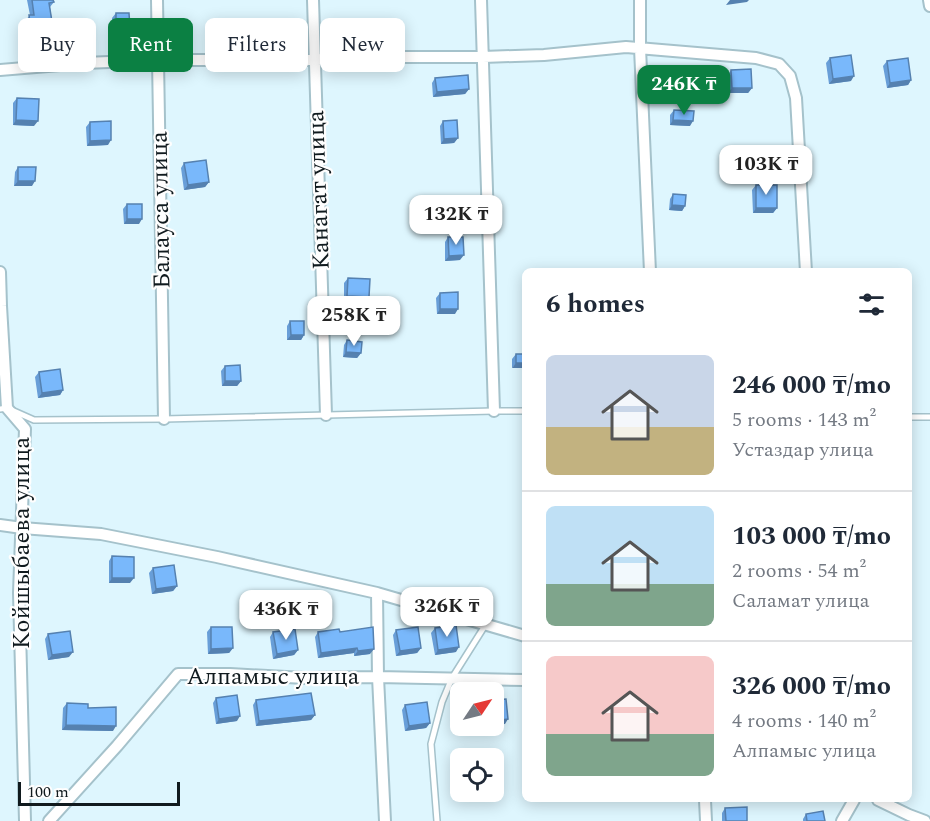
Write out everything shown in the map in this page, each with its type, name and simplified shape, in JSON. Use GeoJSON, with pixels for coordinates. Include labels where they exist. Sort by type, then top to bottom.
{"type":"FeatureCollection","features":[{"type":"Feature","properties":{"kind":"street","name":"Балауса улица"},"geometry":{"type":"LineString","coordinates":[[157,0],[158,18]]}},
{"type":"Feature","properties":{"kind":"street","name":"Канагат улица"},"geometry":{"type":"LineString","coordinates":[[314,0],[326,415]]}},
{"type":"Feature","properties":{"kind":"street"},"geometry":{"type":"LineString","coordinates":[[481,0],[494,411]]}},
{"type":"Feature","properties":{"kind":"street"},"geometry":{"type":"LineString","coordinates":[[640,0],[650,268]]}},
{"type":"Feature","properties":{"kind":"street"},"geometry":{"type":"LineString","coordinates":[[929,0],[930,6]]}},
{"type":"Feature","properties":{"kind":"street"},"geometry":{"type":"LineString","coordinates":[[193,60],[483,57],[544,55],[626,47],[756,58],[779,64],[790,76],[796,98],[806,268]]}},
{"type":"Feature","properties":{"kind":"street"},"geometry":{"type":"LineString","coordinates":[[0,70],[108,62]]}},
{"type":"Feature","properties":{"kind":"street","name":"Балауса улица"},"geometry":{"type":"LineString","coordinates":[[159,72],[164,419]]}},
{"type":"Feature","properties":{"kind":"street","name":"Койшыбаева улица"},"geometry":{"type":"LineString","coordinates":[[0,272],[2,406],[26,429],[19,593],[25,821]]}},
{"type":"Feature","properties":{"kind":"street"},"geometry":{"type":"LineString","coordinates":[[0,525],[101,534],[217,557],[377,593],[522,635]]}},
{"type":"Feature","properties":{"kind":"street"},"geometry":{"type":"LineString","coordinates":[[377,593],[378,677],[385,821]]}},
{"type":"Feature","properties":{"kind":"street","name":"Алпамыс улица"},"geometry":{"type":"LineString","coordinates":[[49,821],[178,674],[305,678],[522,680]]}},
{"type":"Feature","properties":{"kind":"street"},"geometry":{"type":"LineString","coordinates":[[705,802],[705,821]]}},
{"type":"Feature","properties":{"kind":"street"},"geometry":{"type":"LineString","coordinates":[[842,821],[853,802]]}},
{"type":"Feature","properties":{"kind":"street"},"geometry":{"type":"LineString","coordinates":[[882,802],[925,821]]}},
{"type":"Feature","properties":{"kind":"lane"},"geometry":{"type":"LineString","coordinates":[[2,406],[34,420],[522,411]]}},
{"type":"Feature","properties":{"kind":"lane"},"geometry":{"type":"LineString","coordinates":[[912,417],[930,417]]}},
{"type":"Feature","properties":{"kind":"lane"},"geometry":{"type":"LineString","coordinates":[[437,821],[431,744],[442,702],[452,678],[486,624]]}},
{"type":"Feature","properties":{"kind":"building"},"geometry":{"type":"Polygon","coordinates":[[[32,0],[53,0],[54,2],[49,3],[51,18],[29,18],[29,15],[34,15],[32,0]]]}},
{"type":"Feature","properties":{"kind":"building"},"geometry":{"type":"Polygon","coordinates":[[[116,13],[129,13],[129,18],[116,18],[116,13]]]}},
{"type":"Feature","properties":{"kind":"building"},"geometry":{"type":"Polygon","coordinates":[[[851,55],[854,76],[833,79],[830,58],[851,55]]]}},
{"type":"Feature","properties":{"kind":"building"},"geometry":{"type":"Polygon","coordinates":[[[908,58],[911,80],[890,83],[887,61],[908,58]]]}},
{"type":"Feature","properties":{"kind":"building"},"geometry":{"type":"Polygon","coordinates":[[[751,69],[752,88],[732,88],[731,70],[751,69]]]}},
{"type":"Feature","properties":{"kind":"building"},"geometry":{"type":"Polygon","coordinates":[[[468,75],[469,89],[437,92],[435,78],[468,75]]]}},
{"type":"Feature","properties":{"kind":"building"},"geometry":{"type":"Polygon","coordinates":[[[17,98],[39,99],[38,121],[16,120],[17,98]]]}},
{"type":"Feature","properties":{"kind":"building"},"geometry":{"type":"Polygon","coordinates":[[[674,110],[694,111],[693,121],[673,120],[674,110]]]}},
{"type":"Feature","properties":{"kind":"building"},"geometry":{"type":"Polygon","coordinates":[[[457,120],[458,138],[444,139],[443,121],[457,120]]]}},
{"type":"Feature","properties":{"kind":"building"},"geometry":{"type":"Polygon","coordinates":[[[111,121],[111,140],[90,141],[90,122],[111,121]]]}},
{"type":"Feature","properties":{"kind":"building"},"geometry":{"type":"Polygon","coordinates":[[[206,160],[209,182],[188,185],[184,163],[206,160]]]}},
{"type":"Feature","properties":{"kind":"building"},"geometry":{"type":"Polygon","coordinates":[[[18,167],[36,167],[35,181],[18,181],[18,167]]]}},
{"type":"Feature","properties":{"kind":"building"},"geometry":{"type":"Polygon","coordinates":[[[756,185],[777,185],[777,208],[756,208],[756,185]]]}},
{"type":"Feature","properties":{"kind":"building"},"geometry":{"type":"Polygon","coordinates":[[[673,194],[686,195],[685,206],[672,205],[673,194]]]}},
{"type":"Feature","properties":{"kind":"building"},"geometry":{"type":"Polygon","coordinates":[[[127,204],[142,204],[142,219],[127,219],[127,204]]]}},
{"type":"Feature","properties":{"kind":"building"},"geometry":{"type":"Polygon","coordinates":[[[448,237],[463,237],[464,255],[449,256],[448,237]]]}},
{"type":"Feature","properties":{"kind":"building"},"geometry":{"type":"Polygon","coordinates":[[[348,278],[370,279],[369,297],[347,296],[348,278]]]}},
{"type":"Feature","properties":{"kind":"building"},"geometry":{"type":"Polygon","coordinates":[[[458,292],[458,309],[440,309],[440,293],[458,292]]]}},
{"type":"Feature","properties":{"kind":"building"},"geometry":{"type":"Polygon","coordinates":[[[290,321],[304,321],[304,335],[291,335],[290,321]]]}},
{"type":"Feature","properties":{"kind":"building"},"geometry":{"type":"Polygon","coordinates":[[[347,340],[362,342],[361,353],[346,352],[347,340]]]}},
{"type":"Feature","properties":{"kind":"building"},"geometry":{"type":"Polygon","coordinates":[[[516,354],[522,354],[522,363],[516,363],[516,354]]]}},
{"type":"Feature","properties":{"kind":"building"},"geometry":{"type":"Polygon","coordinates":[[[240,365],[241,381],[225,381],[225,366],[240,365]]]}},
{"type":"Feature","properties":{"kind":"building"},"geometry":{"type":"Polygon","coordinates":[[[60,369],[63,390],[42,393],[39,372],[60,369]]]}},
{"type":"Feature","properties":{"kind":"building"},"geometry":{"type":"Polygon","coordinates":[[[112,556],[134,557],[134,578],[112,578],[112,556]]]}},
{"type":"Feature","properties":{"kind":"building"},"geometry":{"type":"Polygon","coordinates":[[[174,565],[177,586],[156,589],[153,568],[174,565]]]}},
{"type":"Feature","properties":{"kind":"building"},"geometry":{"type":"Polygon","coordinates":[[[456,625],[459,647],[438,650],[435,628],[456,625]]]}},
{"type":"Feature","properties":{"kind":"building"},"geometry":{"type":"Polygon","coordinates":[[[211,627],[232,627],[233,648],[211,649],[211,627]]]}},
{"type":"Feature","properties":{"kind":"building"},"geometry":{"type":"Polygon","coordinates":[[[373,627],[374,649],[358,651],[357,648],[321,653],[318,632],[339,629],[340,632],[373,627]]]}},
{"type":"Feature","properties":{"kind":"building"},"geometry":{"type":"Polygon","coordinates":[[[418,627],[421,648],[400,651],[396,630],[418,627]]]}},
{"type":"Feature","properties":{"kind":"building"},"geometry":{"type":"Polygon","coordinates":[[[295,629],[298,650],[277,654],[273,632],[295,629]]]}},
{"type":"Feature","properties":{"kind":"building"},"geometry":{"type":"Polygon","coordinates":[[[70,631],[73,652],[52,655],[48,634],[70,631]]]}},
{"type":"Feature","properties":{"kind":"building"},"geometry":{"type":"Polygon","coordinates":[[[311,693],[315,715],[259,721],[256,700],[311,693]]]}},
{"type":"Feature","properties":{"kind":"building"},"geometry":{"type":"Polygon","coordinates":[[[237,695],[240,716],[219,719],[216,698],[237,695]]]}},
{"type":"Feature","properties":{"kind":"building"},"geometry":{"type":"Polygon","coordinates":[[[504,699],[506,699],[508,719],[504,720],[504,699]]]}},
{"type":"Feature","properties":{"kind":"building"},"geometry":{"type":"Polygon","coordinates":[[[427,702],[430,723],[409,726],[405,705],[427,702]]]}},
{"type":"Feature","properties":{"kind":"building"},"geometry":{"type":"Polygon","coordinates":[[[67,703],[88,704],[88,708],[116,707],[116,726],[66,725],[67,703]]]}},
{"type":"Feature","properties":{"kind":"building"},"geometry":{"type":"Polygon","coordinates":[[[747,807],[747,821],[726,821],[725,808],[747,807]]]}},
{"type":"Feature","properties":{"kind":"building"},"geometry":{"type":"Polygon","coordinates":[[[823,811],[825,821],[807,821],[806,814],[823,811]]]}}]}
